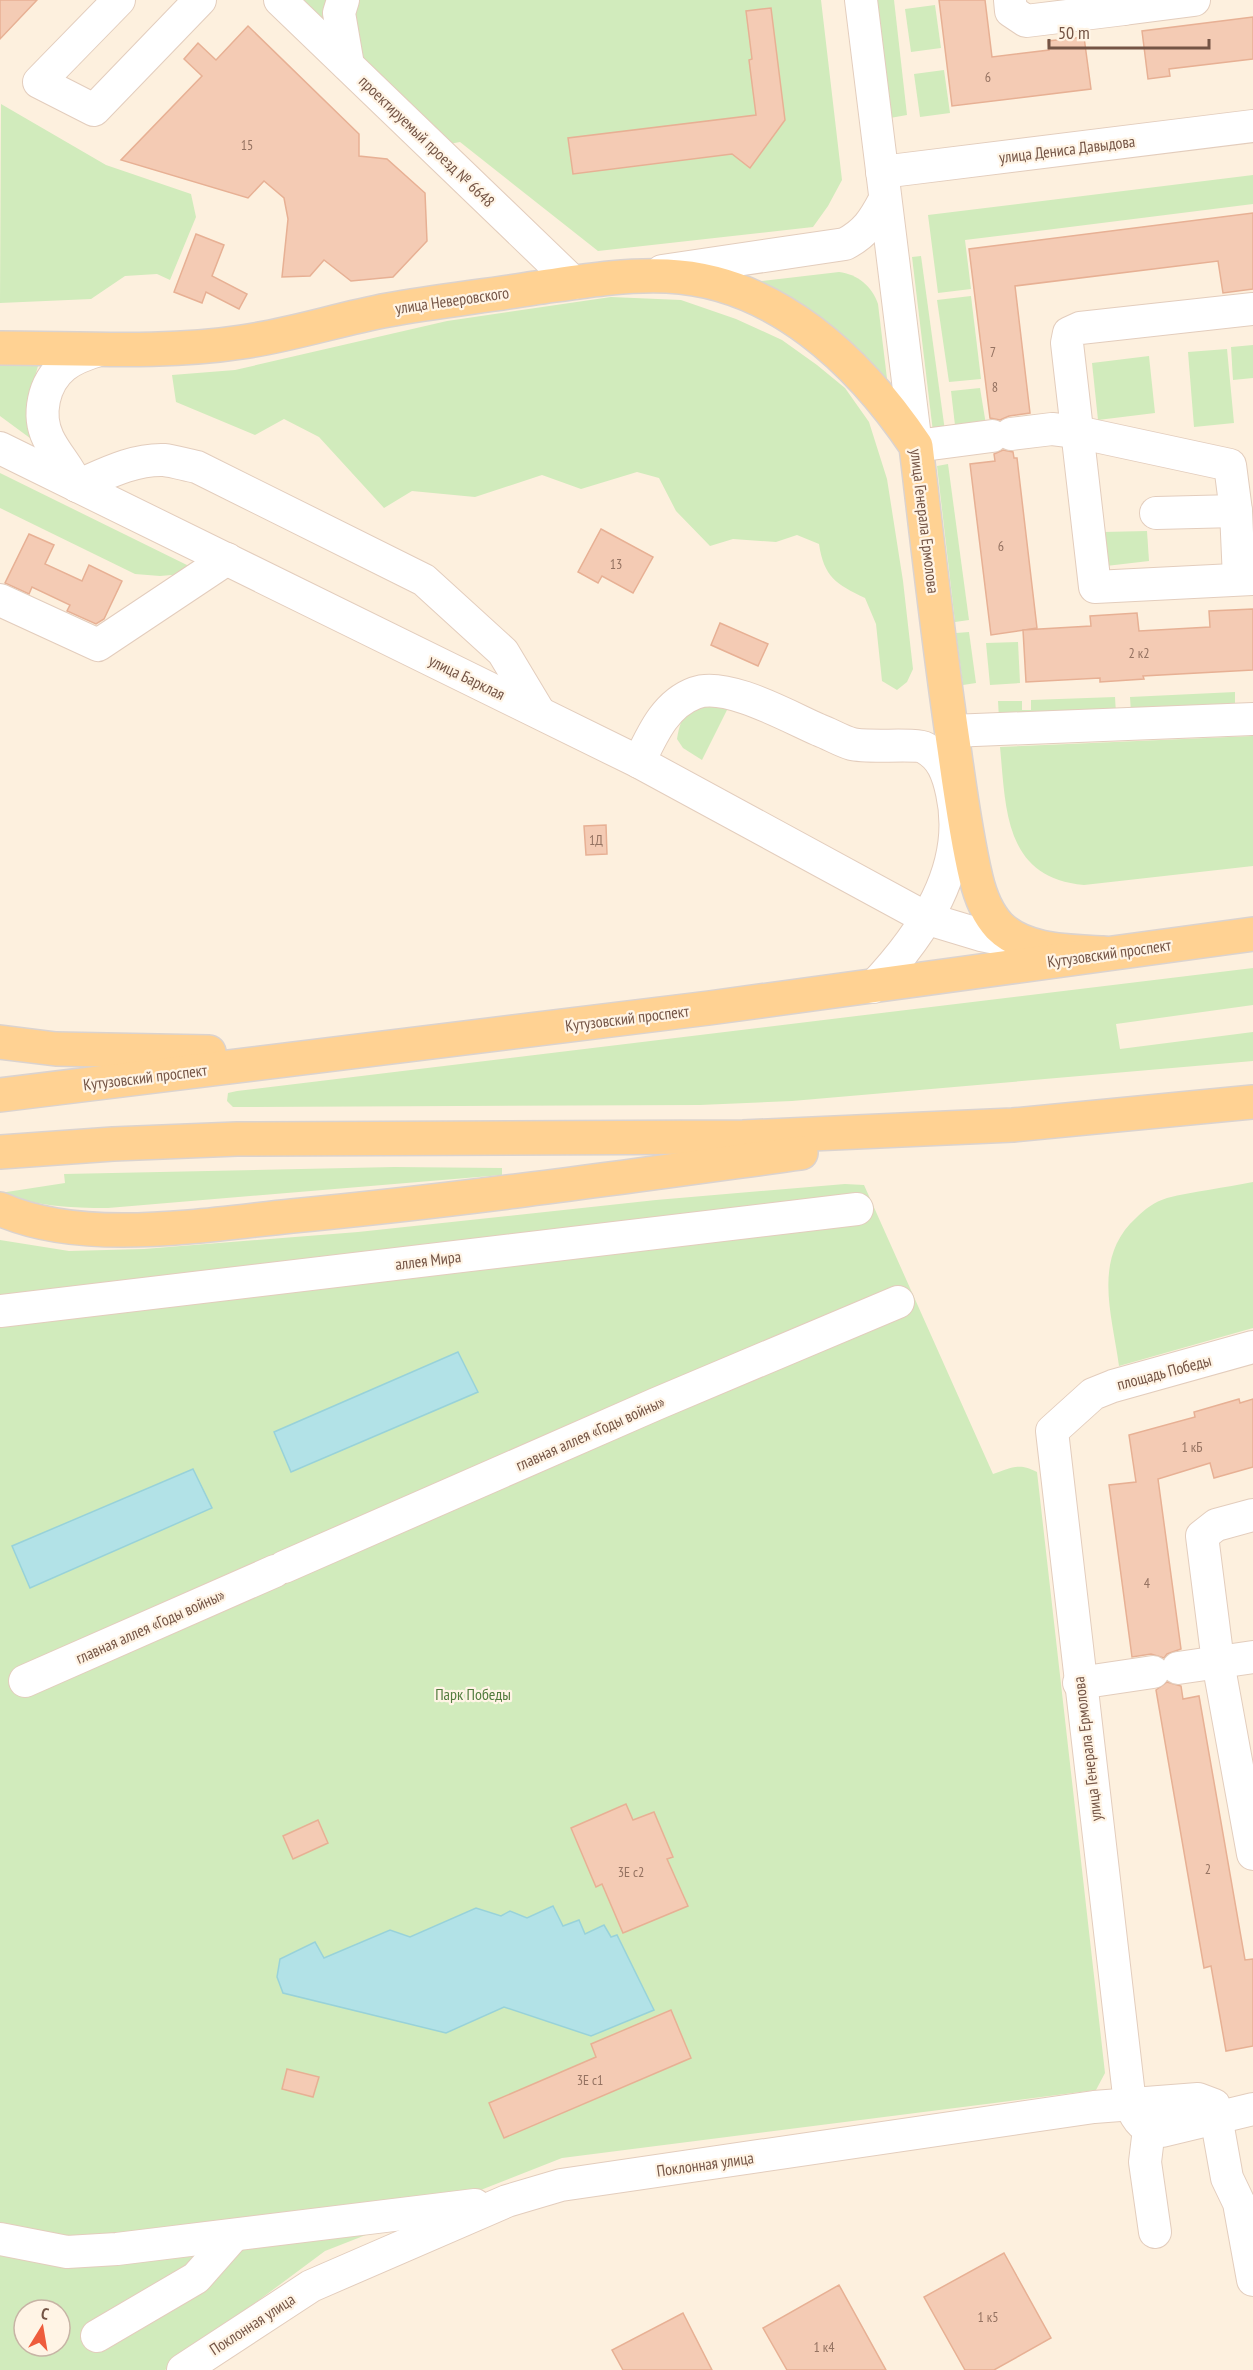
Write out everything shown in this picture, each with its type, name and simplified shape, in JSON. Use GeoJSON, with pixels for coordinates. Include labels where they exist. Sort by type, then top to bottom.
{"type":"FeatureCollection","features":[{"type":"Feature","properties":{"kind":"main road","name":"улица Неверовского"},"geometry":{"type":"LineString","coordinates":[[0,348],[189,347],[242,342],[387,310],[574,282],[640,275]]}},
{"type":"Feature","properties":{"kind":"main road"},"geometry":{"type":"LineString","coordinates":[[640,275],[671,276],[726,288],[766,303],[792,318],[842,355],[901,424],[916,446]]}},
{"type":"Feature","properties":{"kind":"main road","name":"улица Генерала Ермолова"},"geometry":{"type":"LineString","coordinates":[[916,446],[951,731],[976,877],[982,899],[991,917],[1002,928],[1034,945],[1066,951],[1103,953]]}},
{"type":"Feature","properties":{"kind":"main road","name":"Кутузовский проспект"},"geometry":{"type":"LineString","coordinates":[[0,1095],[873,987],[1103,953],[1253,934]]}},
{"type":"Feature","properties":{"kind":"main road"},"geometry":{"type":"LineString","coordinates":[[0,1042],[56,1049],[195,1052],[379,1048]]}},
{"type":"Feature","properties":{"kind":"main road"},"geometry":{"type":"LineString","coordinates":[[0,1209],[18,1217],[82,1228],[166,1228],[411,1205],[1013,1125],[1253,1102]]}},
{"type":"Feature","properties":{"kind":"main road"},"geometry":{"type":"LineString","coordinates":[[0,1152],[237,1139],[743,1137],[1013,1125]]}},
{"type":"Feature","properties":{"kind":"street"},"geometry":{"type":"LineString","coordinates":[[119,0],[39,82],[94,110],[187,4]]}},
{"type":"Feature","properties":{"kind":"street","name":"проектируемый проезд № 6648"},"geometry":{"type":"LineString","coordinates":[[280,0],[574,282]]}},
{"type":"Feature","properties":{"kind":"street","name":"улица Генерала Ермолова"},"geometry":{"type":"LineString","coordinates":[[861,0],[916,446]]}},
{"type":"Feature","properties":{"kind":"street"},"geometry":{"type":"LineString","coordinates":[[1010,0],[1011,11],[1026,21],[1124,4],[1194,0]]}},
{"type":"Feature","properties":{"kind":"street"},"geometry":{"type":"LineString","coordinates":[[336,4],[348,65]]}},
{"type":"Feature","properties":{"kind":"street","name":"улица Дениса Давыдова"},"geometry":{"type":"LineString","coordinates":[[883,187],[1253,126]]}},
{"type":"Feature","properties":{"kind":"street","name":"улица Неверовского"},"geometry":{"type":"LineString","coordinates":[[640,275],[845,244],[860,236],[872,224],[883,187]]}},
{"type":"Feature","properties":{"kind":"street"},"geometry":{"type":"LineString","coordinates":[[916,446],[1052,429],[1077,432],[1230,465],[1246,579],[1095,587],[1077,432],[1067,344],[1070,333],[1080,328],[1253,309]]}},
{"type":"Feature","properties":{"kind":"street"},"geometry":{"type":"LineString","coordinates":[[102,349],[78,357],[63,366],[53,378],[42,408],[42,424],[48,440],[70,470],[77,486],[119,467],[135,464],[164,460],[197,467],[424,580],[503,652],[539,712]]}},
{"type":"Feature","properties":{"kind":"street","name":"улица Барклая"},"geometry":{"type":"LineString","coordinates":[[0,448],[639,762],[928,919],[981,935],[1034,945]]}},
{"type":"Feature","properties":{"kind":"street"},"geometry":{"type":"LineString","coordinates":[[1156,513],[1236,511]]}},
{"type":"Feature","properties":{"kind":"street"},"geometry":{"type":"LineString","coordinates":[[0,600],[98,645],[226,559]]}},
{"type":"Feature","properties":{"kind":"street"},"geometry":{"type":"LineString","coordinates":[[639,762],[663,716],[682,699],[696,692],[712,689],[732,693],[852,744],[882,747],[922,746],[937,756],[945,770],[954,806],[956,826],[953,854],[945,880],[928,919],[902,957],[873,987]]}},
{"type":"Feature","properties":{"kind":"street"},"geometry":{"type":"LineString","coordinates":[[922,746],[941,716],[946,695]]}},
{"type":"Feature","properties":{"kind":"street"},"geometry":{"type":"LineString","coordinates":[[951,731],[1253,719]]}},
{"type":"Feature","properties":{"kind":"street","name":"аллея Мира"},"geometry":{"type":"LineString","coordinates":[[0,1311],[857,1209]]}},
{"type":"Feature","properties":{"kind":"street","name":"главная аллея «Годы войны»"},"geometry":{"type":"LineString","coordinates":[[14,1686],[656,1404],[898,1302]]}},
{"type":"Feature","properties":{"kind":"street","name":"площадь Победы"},"geometry":{"type":"LineString","coordinates":[[1079,1405],[1093,1394],[1113,1386],[1253,1347]]}},
{"type":"Feature","properties":{"kind":"street","name":"улица Генерала Ермолова"},"geometry":{"type":"LineString","coordinates":[[1079,1405],[1052,1431],[1079,1683],[1130,2104]]}},
{"type":"Feature","properties":{"kind":"street"},"geometry":{"type":"LineString","coordinates":[[1253,1515],[1216,1526],[1202,1536],[1218,1662],[1253,1854]]}},
{"type":"Feature","properties":{"kind":"street"},"geometry":{"type":"LineString","coordinates":[[1079,1683],[1253,1657]]}},
{"type":"Feature","properties":{"kind":"street","name":"Поклонная улица"},"geometry":{"type":"LineString","coordinates":[[184,2370],[218,2360],[311,2286],[507,2201],[561,2185],[1094,2107],[1198,2099],[1214,2105],[1216,2116]]}},
{"type":"Feature","properties":{"kind":"street"},"geometry":{"type":"LineString","coordinates":[[1130,2104],[1139,2123],[1149,2129],[1162,2131],[1216,2116],[1253,2109]]}},
{"type":"Feature","properties":{"kind":"street"},"geometry":{"type":"LineString","coordinates":[[1216,2116],[1227,2178],[1239,2204],[1253,2280]]}},
{"type":"Feature","properties":{"kind":"street"},"geometry":{"type":"LineString","coordinates":[[1149,2129],[1145,2162],[1155,2232]]}},
{"type":"Feature","properties":{"kind":"street"},"geometry":{"type":"LineString","coordinates":[[0,2239],[67,2252],[117,2249],[507,2201]]}},
{"type":"Feature","properties":{"kind":"street"},"geometry":{"type":"LineString","coordinates":[[97,2336],[196,2278],[234,2235]]}},
{"type":"Feature","properties":{"kind":"green space"},"geometry":{"type":"Polygon","coordinates":[[[304,0],[821,0],[842,180],[813,227],[598,251],[460,142],[449,144],[304,0]]]}},
{"type":"Feature","properties":{"kind":"green space"},"geometry":{"type":"Polygon","coordinates":[[[876,0],[894,0],[907,115],[890,118],[876,0]]]}},
{"type":"Feature","properties":{"kind":"green space"},"geometry":{"type":"Polygon","coordinates":[[[935,5],[941,48],[911,52],[905,9],[935,5]]]}},
{"type":"Feature","properties":{"kind":"green space"},"geometry":{"type":"Polygon","coordinates":[[[944,70],[950,113],[920,117],[914,74],[944,70]]]}},
{"type":"Feature","properties":{"kind":"green space"},"geometry":{"type":"Polygon","coordinates":[[[1,104],[106,165],[191,194],[196,217],[170,280],[157,274],[125,276],[91,299],[0,303],[1,104]]]}},
{"type":"Feature","properties":{"kind":"green space"},"geometry":{"type":"Polygon","coordinates":[[[1253,175],[1253,204],[965,240],[971,289],[938,293],[928,215],[1253,175]]]}},
{"type":"Feature","properties":{"kind":"green space"},"geometry":{"type":"Polygon","coordinates":[[[921,256],[945,431],[933,432],[912,257],[921,256]]]}},
{"type":"Feature","properties":{"kind":"green space"},"geometry":{"type":"Polygon","coordinates":[[[839,272],[852,275],[868,286],[878,304],[888,387],[744,283],[839,272]]]}},
{"type":"Feature","properties":{"kind":"green space"},"geometry":{"type":"Polygon","coordinates":[[[971,296],[981,379],[949,382],[937,300],[971,296]]]}},
{"type":"Feature","properties":{"kind":"green space"},"geometry":{"type":"Polygon","coordinates":[[[611,297],[681,300],[736,319],[782,340],[845,388],[869,422],[887,479],[903,581],[913,669],[907,682],[897,690],[882,681],[876,624],[865,598],[833,578],[824,564],[819,544],[797,535],[776,542],[733,539],[710,546],[676,511],[659,478],[637,472],[581,489],[542,475],[475,497],[412,491],[384,508],[319,437],[284,419],[255,435],[176,402],[172,375],[235,370],[447,321],[611,297]]]}},
{"type":"Feature","properties":{"kind":"green space"},"geometry":{"type":"Polygon","coordinates":[[[1253,345],[1253,378],[1233,380],[1231,347],[1253,345]]]}},
{"type":"Feature","properties":{"kind":"green space"},"geometry":{"type":"Polygon","coordinates":[[[1227,349],[1234,423],[1194,427],[1188,352],[1227,349]]]}},
{"type":"Feature","properties":{"kind":"green space"},"geometry":{"type":"Polygon","coordinates":[[[1149,356],[1155,413],[1098,420],[1092,363],[1149,356]]]}},
{"type":"Feature","properties":{"kind":"green space"},"geometry":{"type":"Polygon","coordinates":[[[0,365],[38,366],[28,401],[28,421],[34,441],[0,416],[0,365]]]}},
{"type":"Feature","properties":{"kind":"green space"},"geometry":{"type":"Polygon","coordinates":[[[980,388],[987,431],[956,434],[951,391],[980,388]]]}},
{"type":"Feature","properties":{"kind":"green space"},"geometry":{"type":"Polygon","coordinates":[[[948,464],[969,620],[955,622],[937,466],[948,464]]]}},
{"type":"Feature","properties":{"kind":"green space"},"geometry":{"type":"Polygon","coordinates":[[[0,473],[191,567],[183,574],[160,576],[135,574],[0,508],[0,473]]]}},
{"type":"Feature","properties":{"kind":"green space"},"geometry":{"type":"Polygon","coordinates":[[[1147,531],[1149,561],[1106,566],[1103,532],[1147,531]]]}},
{"type":"Feature","properties":{"kind":"green space"},"geometry":{"type":"Polygon","coordinates":[[[969,632],[976,683],[963,685],[956,633],[969,632]]]}},
{"type":"Feature","properties":{"kind":"green space"},"geometry":{"type":"Polygon","coordinates":[[[1018,642],[1020,683],[990,685],[986,643],[1018,642]]]}},
{"type":"Feature","properties":{"kind":"green space"},"geometry":{"type":"Polygon","coordinates":[[[1235,692],[1235,709],[1131,713],[1130,697],[1235,692]]]}},
{"type":"Feature","properties":{"kind":"green space"},"geometry":{"type":"Polygon","coordinates":[[[1115,697],[1116,714],[999,719],[998,701],[1022,701],[1022,710],[1031,710],[1031,700],[1115,697]]]}},
{"type":"Feature","properties":{"kind":"green space"},"geometry":{"type":"Polygon","coordinates":[[[716,705],[728,708],[702,760],[683,748],[677,739],[679,730],[688,713],[700,707],[716,705]]]}},
{"type":"Feature","properties":{"kind":"green space"},"geometry":{"type":"Polygon","coordinates":[[[1253,736],[1253,866],[1084,885],[1058,880],[1038,869],[1024,855],[1014,837],[1004,794],[1000,747],[1253,736]]]}},
{"type":"Feature","properties":{"kind":"green space"},"geometry":{"type":"Polygon","coordinates":[[[1253,968],[1253,1005],[1116,1024],[1120,1049],[1253,1032],[1253,1061],[792,1101],[700,1105],[233,1107],[227,1101],[228,1093],[237,1091],[1253,968]]]}},
{"type":"Feature","properties":{"kind":"green space"},"geometry":{"type":"Polygon","coordinates":[[[394,1167],[502,1168],[502,1175],[108,1208],[53,1205],[26,1201],[0,1193],[65,1183],[64,1174],[394,1167]]]}},
{"type":"Feature","properties":{"kind":"green space"},"geometry":{"type":"Polygon","coordinates":[[[1253,1182],[1253,1328],[1119,1366],[1108,1288],[1109,1269],[1122,1234],[1143,1212],[1167,1198],[1253,1182]]]}},
{"type":"Feature","properties":{"kind":"green space","name":"Парк Победы"},"geometry":{"type":"Polygon","coordinates":[[[845,1184],[864,1185],[993,1474],[1020,1467],[1037,1472],[1105,2073],[1096,2090],[562,2158],[325,2251],[165,2370],[0,2370],[0,1240],[69,1251],[144,1249],[358,1232],[656,1200],[845,1184]]]}},
{"type":"Feature","properties":{"kind":"water"},"geometry":{"type":"Polygon","coordinates":[[[458,1352],[478,1392],[291,1472],[274,1432],[458,1352]]]}},
{"type":"Feature","properties":{"kind":"water"},"geometry":{"type":"Polygon","coordinates":[[[193,1469],[212,1508],[30,1588],[12,1546],[193,1469]]]}},
{"type":"Feature","properties":{"kind":"water"},"geometry":{"type":"Polygon","coordinates":[[[553,1906],[563,1926],[579,1920],[585,1934],[604,1925],[611,1937],[617,1935],[654,2010],[591,2036],[504,2007],[446,2033],[283,1993],[277,1977],[280,1959],[315,1942],[324,1958],[390,1930],[410,1937],[476,1908],[501,1916],[510,1911],[527,1918],[553,1906]]]}},
{"type":"Feature","properties":{"kind":"building"},"geometry":{"type":"Polygon","coordinates":[[[0,0],[37,0],[0,39],[0,0]]]}},
{"type":"Feature","properties":{"kind":"building"},"geometry":{"type":"Polygon","coordinates":[[[939,0],[985,0],[992,57],[1049,50],[1048,41],[1084,37],[1091,89],[952,106],[939,0]]]}},
{"type":"Feature","properties":{"kind":"building"},"geometry":{"type":"Polygon","coordinates":[[[771,8],[785,120],[750,168],[732,154],[573,174],[568,138],[756,115],[746,11],[771,8]]]}},
{"type":"Feature","properties":{"kind":"building"},"geometry":{"type":"Polygon","coordinates":[[[1253,17],[1253,59],[1169,69],[1170,76],[1148,79],[1142,31],[1253,17]]]}},
{"type":"Feature","properties":{"kind":"building"},"geometry":{"type":"Polygon","coordinates":[[[248,26],[359,134],[359,156],[387,159],[425,193],[427,241],[393,277],[351,281],[324,260],[310,276],[282,277],[288,219],[284,198],[264,181],[248,198],[121,160],[202,76],[184,59],[198,43],[216,60],[248,26]]]}},
{"type":"Feature","properties":{"kind":"building"},"geometry":{"type":"Polygon","coordinates":[[[1253,213],[1253,289],[1223,293],[1218,261],[1015,286],[1030,413],[1009,416],[1000,420],[990,418],[969,249],[1253,213]]]}},
{"type":"Feature","properties":{"kind":"building"},"geometry":{"type":"Polygon","coordinates":[[[196,234],[224,245],[212,276],[247,294],[239,309],[206,292],[202,303],[174,292],[196,234]]]}},
{"type":"Feature","properties":{"kind":"building"},"geometry":{"type":"Polygon","coordinates":[[[1003,450],[1013,452],[1014,458],[1017,458],[1037,628],[991,635],[970,464],[995,461],[994,454],[1003,450]]]}},
{"type":"Feature","properties":{"kind":"building"},"geometry":{"type":"Polygon","coordinates":[[[601,529],[653,557],[633,593],[602,576],[598,583],[578,572],[601,529]]]}},
{"type":"Feature","properties":{"kind":"building"},"geometry":{"type":"Polygon","coordinates":[[[29,534],[54,545],[45,564],[82,581],[89,565],[122,581],[104,619],[96,624],[67,611],[70,605],[32,587],[29,594],[5,583],[29,534]]]}},
{"type":"Feature","properties":{"kind":"building"},"geometry":{"type":"Polygon","coordinates":[[[1253,609],[1253,670],[1143,676],[1144,679],[1100,682],[1100,678],[1026,682],[1023,630],[1091,626],[1090,616],[1137,613],[1139,631],[1210,627],[1209,611],[1253,609]]]}},
{"type":"Feature","properties":{"kind":"building"},"geometry":{"type":"Polygon","coordinates":[[[720,623],[768,644],[758,666],[711,645],[720,623]]]}},
{"type":"Feature","properties":{"kind":"building"},"geometry":{"type":"Polygon","coordinates":[[[606,825],[607,854],[586,855],[584,826],[606,825]]]}},
{"type":"Feature","properties":{"kind":"building"},"geometry":{"type":"Polygon","coordinates":[[[1239,1399],[1240,1403],[1253,1399],[1253,1467],[1214,1478],[1210,1463],[1158,1479],[1181,1649],[1167,1654],[1164,1658],[1151,1654],[1132,1657],[1109,1485],[1136,1482],[1129,1435],[1195,1417],[1194,1412],[1239,1399]]]}},
{"type":"Feature","properties":{"kind":"building"},"geometry":{"type":"Polygon","coordinates":[[[1167,1682],[1181,1686],[1183,1699],[1199,1696],[1245,1960],[1253,1959],[1253,2046],[1226,2051],[1211,1966],[1204,1968],[1156,1690],[1167,1682]]]}},
{"type":"Feature","properties":{"kind":"building"},"geometry":{"type":"Polygon","coordinates":[[[626,1804],[633,1820],[654,1812],[673,1857],[667,1859],[688,1906],[623,1933],[602,1884],[596,1887],[571,1828],[626,1804]]]}},
{"type":"Feature","properties":{"kind":"building"},"geometry":{"type":"Polygon","coordinates":[[[318,1820],[328,1843],[293,1859],[283,1836],[318,1820]]]}},
{"type":"Feature","properties":{"kind":"building"},"geometry":{"type":"Polygon","coordinates":[[[671,2010],[691,2058],[504,2138],[489,2103],[596,2057],[591,2044],[671,2010]]]}},
{"type":"Feature","properties":{"kind":"building"},"geometry":{"type":"Polygon","coordinates":[[[287,2069],[319,2077],[313,2097],[282,2089],[287,2069]]]}},
{"type":"Feature","properties":{"kind":"building"},"geometry":{"type":"Polygon","coordinates":[[[1004,2253],[1051,2338],[994,2370],[965,2370],[924,2297],[1004,2253]]]}},
{"type":"Feature","properties":{"kind":"building"},"geometry":{"type":"Polygon","coordinates":[[[839,2285],[886,2370],[787,2370],[763,2328],[839,2285]]]}},
{"type":"Feature","properties":{"kind":"building"},"geometry":{"type":"Polygon","coordinates":[[[683,2313],[712,2370],[623,2370],[612,2350],[683,2313]]]}}]}
